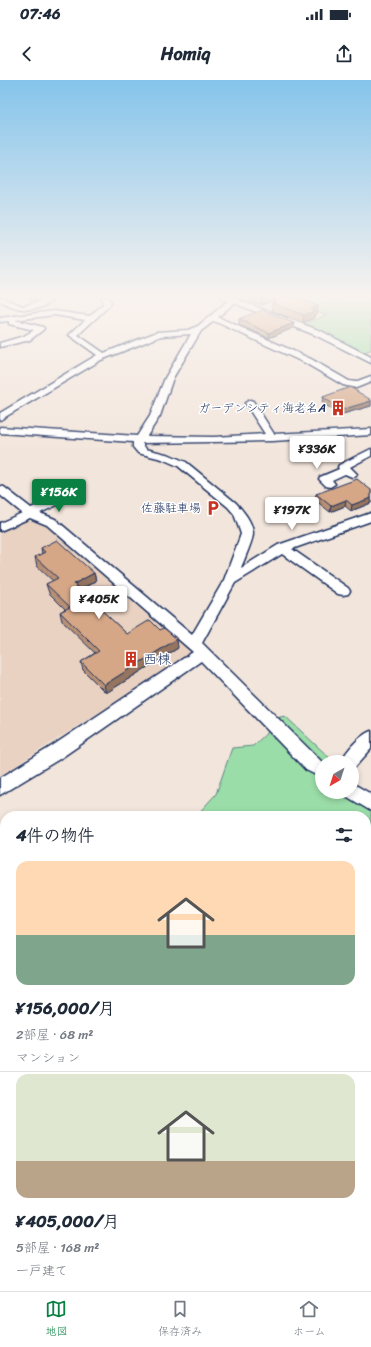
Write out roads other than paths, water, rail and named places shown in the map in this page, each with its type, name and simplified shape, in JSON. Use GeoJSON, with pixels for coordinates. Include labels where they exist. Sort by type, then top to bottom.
{"type":"FeatureCollection","features":[{"type":"Feature","properties":{"kind":"street"},"geometry":{"type":"LineString","coordinates":[[99,354],[103,356]]}},
{"type":"Feature","properties":{"kind":"street"},"geometry":{"type":"LineString","coordinates":[[0,417],[109,354]]}},
{"type":"Feature","properties":{"kind":"street"},"geometry":{"type":"LineString","coordinates":[[138,443],[155,416],[169,378],[183,354]]}},
{"type":"Feature","properties":{"kind":"street"},"geometry":{"type":"LineString","coordinates":[[290,354],[346,382],[356,384],[371,379]]}},
{"type":"Feature","properties":{"kind":"street"},"geometry":{"type":"LineString","coordinates":[[358,354],[371,360]]}},
{"type":"Feature","properties":{"kind":"street"},"geometry":{"type":"LineString","coordinates":[[250,408],[272,438]]}},
{"type":"Feature","properties":{"kind":"street"},"geometry":{"type":"LineString","coordinates":[[0,430],[138,443],[272,438],[371,432]]}},
{"type":"Feature","properties":{"kind":"street"},"geometry":{"type":"LineString","coordinates":[[330,484],[324,479],[349,472],[342,467],[370,452],[354,433]]}},
{"type":"Feature","properties":{"kind":"street"},"geometry":{"type":"LineString","coordinates":[[0,787],[55,753],[198,648],[230,580],[246,534],[238,513],[217,492],[182,464],[174,460],[142,451],[138,443]]}},
{"type":"Feature","properties":{"kind":"street"},"geometry":{"type":"LineString","coordinates":[[0,489],[31,514],[51,522],[198,648],[315,767]]}},
{"type":"Feature","properties":{"kind":"street"},"geometry":{"type":"LineString","coordinates":[[0,527],[76,492]]}},
{"type":"Feature","properties":{"kind":"street"},"geometry":{"type":"LineString","coordinates":[[230,580],[282,548],[371,517]]}},
{"type":"Feature","properties":{"kind":"street"},"geometry":{"type":"LineString","coordinates":[[282,548],[342,591]]}},
{"type":"Feature","properties":{"kind":"street"},"geometry":{"type":"LineString","coordinates":[[355,755],[371,738]]}},
{"type":"Feature","properties":{"kind":"street"},"geometry":{"type":"LineString","coordinates":[[359,795],[371,803]]}},
{"type":"Feature","properties":{"kind":"place","name":"ガーデンシティ海老名A"},"geometry":{"type":"Point","coordinates":[338,408]}},
{"type":"Feature","properties":{"kind":"place","name":"佐藤駐車場"},"geometry":{"type":"Point","coordinates":[213,508]}},
{"type":"Feature","properties":{"kind":"place","name":"西棟"},"geometry":{"type":"Point","coordinates":[131,659]}}]}
